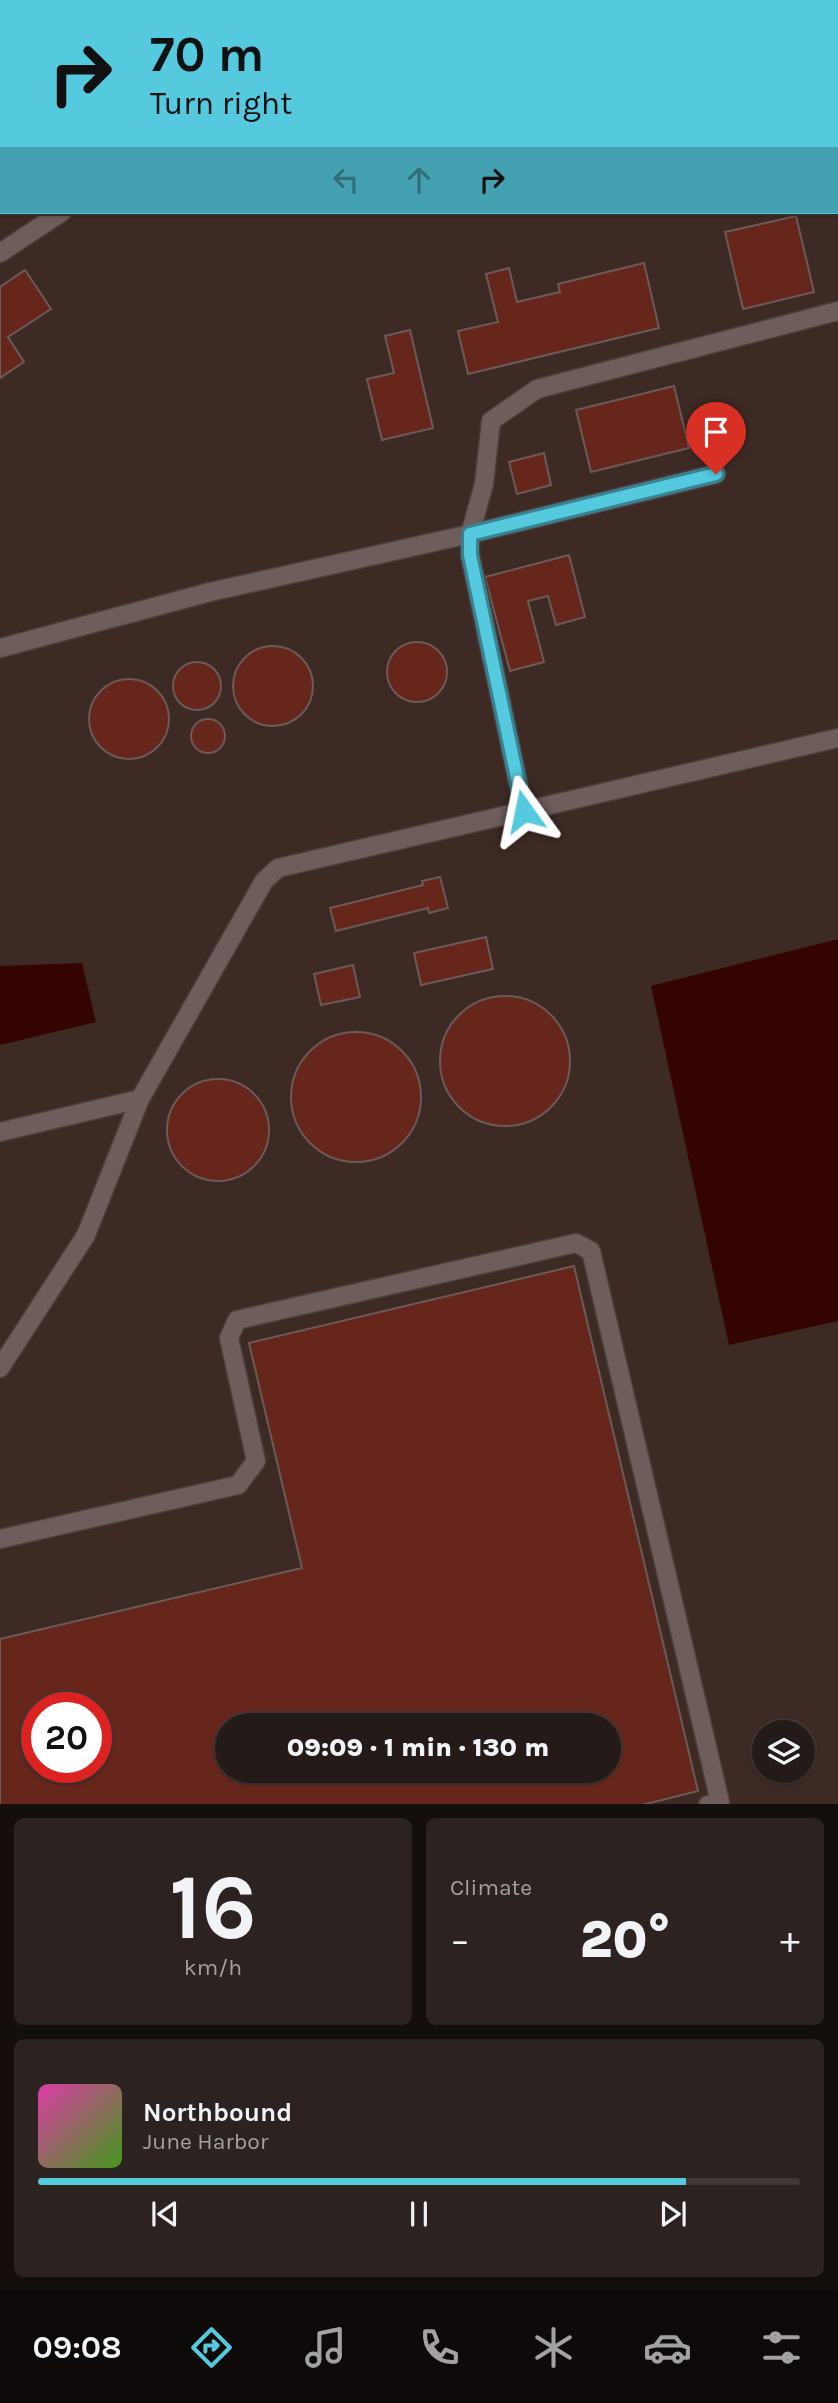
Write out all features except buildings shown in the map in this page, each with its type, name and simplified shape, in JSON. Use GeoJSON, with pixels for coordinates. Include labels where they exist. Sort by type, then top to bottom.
{"type":"FeatureCollection","features":[{"type":"Feature","properties":{"kind":"lane"},"geometry":{"type":"LineString","coordinates":[[0,253],[59,214]]}},
{"type":"Feature","properties":{"kind":"lane"},"geometry":{"type":"LineString","coordinates":[[524,811],[470,555],[470,534],[484,484],[491,421],[537,389],[838,311]]}},
{"type":"Feature","properties":{"kind":"lane"},"geometry":{"type":"LineString","coordinates":[[0,648],[210,592],[470,534],[716,474]]}},
{"type":"Feature","properties":{"kind":"lane"},"geometry":{"type":"LineString","coordinates":[[0,1368],[86,1235],[140,1099],[264,881],[278,868],[838,738]]}},
{"type":"Feature","properties":{"kind":"lane"},"geometry":{"type":"LineString","coordinates":[[0,1132],[140,1099]]}},
{"type":"Feature","properties":{"kind":"lane"},"geometry":{"type":"LineString","coordinates":[[0,1539],[238,1485],[256,1461],[229,1338],[237,1320],[576,1243],[591,1251],[720,1802],[708,1804]]}},
{"type":"Feature","properties":{"kind":"shaded area"},"geometry":{"type":"Polygon","coordinates":[[[0,214],[838,214],[838,1804],[0,1804],[0,214]]]}},
{"type":"Feature","properties":{"kind":"shaded area"},"geometry":{"type":"Polygon","coordinates":[[[838,939],[838,1321],[729,1345],[651,986],[838,939]]]}},
{"type":"Feature","properties":{"kind":"shaded area"},"geometry":{"type":"Polygon","coordinates":[[[82,963],[96,1022],[0,1045],[0,966],[82,963]]]}},
{"type":"Feature","properties":{"kind":"route"},"geometry":{"type":"LineString","coordinates":[[524,811],[470,555],[470,534],[716,474]]}}]}
